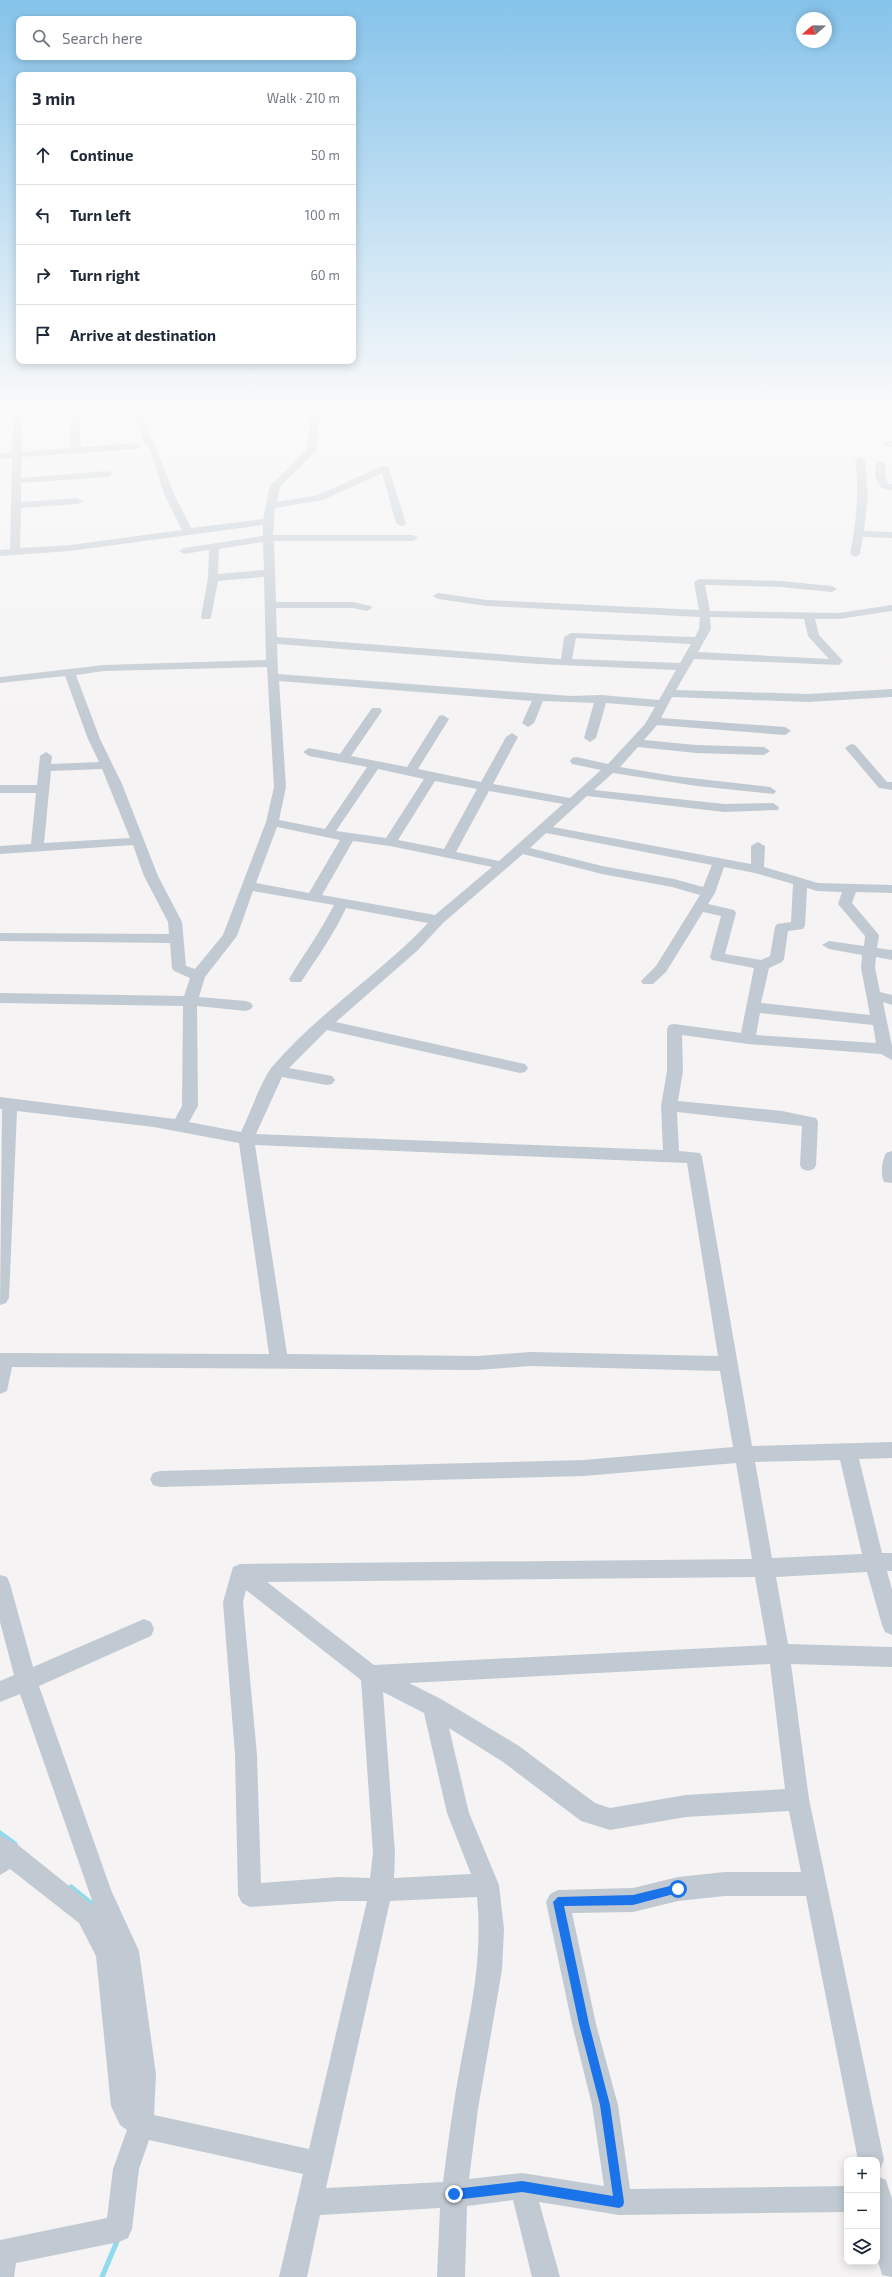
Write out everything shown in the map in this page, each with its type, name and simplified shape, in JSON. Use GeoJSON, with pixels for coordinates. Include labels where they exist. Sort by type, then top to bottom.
{"type":"FeatureCollection","features":[{"type":"Feature","properties":{"kind":"street"},"geometry":{"type":"LineString","coordinates":[[15,552],[16,514]]}},
{"type":"Feature","properties":{"kind":"street"},"geometry":{"type":"LineString","coordinates":[[179,514],[188,532]]}},
{"type":"Feature","properties":{"kind":"street"},"geometry":{"type":"LineString","coordinates":[[179,1126],[190,1106],[190,1001],[198,976],[230,936],[272,822],[280,787],[272,663],[268,520],[270,514]]}},
{"type":"Feature","properties":{"kind":"street"},"geometry":{"type":"LineString","coordinates":[[398,514],[401,523]]}},
{"type":"Feature","properties":{"kind":"street"},"geometry":{"type":"LineString","coordinates":[[855,554],[859,534],[860,514]]}},
{"type":"Feature","properties":{"kind":"street"},"geometry":{"type":"LineString","coordinates":[[0,553],[70,548],[268,520]]}},
{"type":"Feature","properties":{"kind":"street"},"geometry":{"type":"LineString","coordinates":[[859,534],[892,535]]}},
{"type":"Feature","properties":{"kind":"street"},"geometry":{"type":"LineString","coordinates":[[184,551],[269,538],[413,538]]}},
{"type":"Feature","properties":{"kind":"street"},"geometry":{"type":"LineString","coordinates":[[206,617],[213,578],[214,547]]}},
{"type":"Feature","properties":{"kind":"street"},"geometry":{"type":"LineString","coordinates":[[213,578],[270,573]]}},
{"type":"Feature","properties":{"kind":"street"},"geometry":{"type":"LineString","coordinates":[[279,1362],[246,1139],[277,1071],[324,1024],[387,971],[413,947],[438,920],[544,829],[571,802],[609,769],[634,743],[653,721],[705,629],[705,614],[700,582],[781,584],[832,589]]}},
{"type":"Feature","properties":{"kind":"street"},"geometry":{"type":"LineString","coordinates":[[438,596],[487,603],[705,614],[840,616],[892,608]]}},
{"type":"Feature","properties":{"kind":"street"},"geometry":{"type":"LineString","coordinates":[[271,605],[353,605],[367,608]]}},
{"type":"Feature","properties":{"kind":"street"},"geometry":{"type":"LineString","coordinates":[[272,640],[566,662],[687,661],[835,663],[837,661],[814,636],[808,615]]}},
{"type":"Feature","properties":{"kind":"street"},"geometry":{"type":"LineString","coordinates":[[566,662],[570,637],[575,635],[699,641]]}},
{"type":"Feature","properties":{"kind":"street"},"geometry":{"type":"LineString","coordinates":[[0,680],[104,668],[272,663]]}},
{"type":"Feature","properties":{"kind":"street"},"geometry":{"type":"LineString","coordinates":[[69,671],[106,765],[116,784],[151,876],[175,922],[179,968],[198,976]]}},
{"type":"Feature","properties":{"kind":"street"},"geometry":{"type":"LineString","coordinates":[[274,677],[539,698],[602,700],[793,699],[848,697],[892,693]]}},
{"type":"Feature","properties":{"kind":"street"},"geometry":{"type":"LineString","coordinates":[[528,723],[539,698]]}},
{"type":"Feature","properties":{"kind":"street"},"geometry":{"type":"LineString","coordinates":[[590,738],[602,700]]}},
{"type":"Feature","properties":{"kind":"street"},"geometry":{"type":"LineString","coordinates":[[344,758],[376,711]]}},
{"type":"Feature","properties":{"kind":"street"},"geometry":{"type":"LineString","coordinates":[[411,771],[443,719]]}},
{"type":"Feature","properties":{"kind":"street"},"geometry":{"type":"LineString","coordinates":[[653,721],[785,731]]}},
{"type":"Feature","properties":{"kind":"street"},"geometry":{"type":"LineString","coordinates":[[448,855],[512,737]]}},
{"type":"Feature","properties":{"kind":"street"},"geometry":{"type":"LineString","coordinates":[[634,743],[696,749],[764,751]]}},
{"type":"Feature","properties":{"kind":"street"},"geometry":{"type":"LineString","coordinates":[[852,748],[883,785],[892,786]]}},
{"type":"Feature","properties":{"kind":"street"},"geometry":{"type":"LineString","coordinates":[[309,752],[411,771],[431,777],[485,785],[571,802]]}},
{"type":"Feature","properties":{"kind":"street"},"geometry":{"type":"LineString","coordinates":[[576,761],[609,769],[716,785],[770,791]]}},
{"type":"Feature","properties":{"kind":"street"},"geometry":{"type":"LineString","coordinates":[[37,848],[45,762],[106,765]]}},
{"type":"Feature","properties":{"kind":"street"},"geometry":{"type":"LineString","coordinates":[[328,834],[375,764]]}},
{"type":"Feature","properties":{"kind":"street"},"geometry":{"type":"LineString","coordinates":[[390,842],[431,777]]}},
{"type":"Feature","properties":{"kind":"street"},"geometry":{"type":"LineString","coordinates":[[0,790],[43,788]]}},
{"type":"Feature","properties":{"kind":"street"},"geometry":{"type":"LineString","coordinates":[[582,792],[724,808],[773,807]]}},
{"type":"Feature","properties":{"kind":"street"},"geometry":{"type":"LineString","coordinates":[[272,822],[328,834],[390,842],[501,865]]}},
{"type":"Feature","properties":{"kind":"street"},"geometry":{"type":"LineString","coordinates":[[544,829],[757,869],[817,887],[892,889]]}},
{"type":"Feature","properties":{"kind":"street"},"geometry":{"type":"LineString","coordinates":[[313,898],[349,836]]}},
{"type":"Feature","properties":{"kind":"street"},"geometry":{"type":"LineString","coordinates":[[0,850],[138,841]]}},
{"type":"Feature","properties":{"kind":"street"},"geometry":{"type":"LineString","coordinates":[[757,869],[758,846]]}},
{"type":"Feature","properties":{"kind":"street"},"geometry":{"type":"LineString","coordinates":[[519,849],[602,870],[674,883],[708,893]]}},
{"type":"Feature","properties":{"kind":"street"},"geometry":{"type":"LineString","coordinates":[[648,981],[661,969],[708,893],[720,862]]}},
{"type":"Feature","properties":{"kind":"street"},"geometry":{"type":"LineString","coordinates":[[699,907],[728,913],[717,957],[762,966],[777,959],[782,927],[798,926],[800,882]]}},
{"type":"Feature","properties":{"kind":"street"},"geometry":{"type":"LineString","coordinates":[[249,886],[438,920]]}},
{"type":"Feature","properties":{"kind":"street"},"geometry":{"type":"LineString","coordinates":[[671,1156],[669,1106],[675,1071],[674,1029],[748,1039],[889,1052],[873,995],[868,968],[872,935],[845,904],[850,888]]}},
{"type":"Feature","properties":{"kind":"street"},"geometry":{"type":"LineString","coordinates":[[296,979],[314,949],[327,934],[342,903]]}},
{"type":"Feature","properties":{"kind":"street"},"geometry":{"type":"LineString","coordinates":[[0,937],[176,939]]}},
{"type":"Feature","properties":{"kind":"street"},"geometry":{"type":"LineString","coordinates":[[829,945],[892,955]]}},
{"type":"Feature","properties":{"kind":"street"},"geometry":{"type":"LineString","coordinates":[[748,1039],[762,966]]}},
{"type":"Feature","properties":{"kind":"street"},"geometry":{"type":"LineString","coordinates":[[873,995],[892,1000]]}},
{"type":"Feature","properties":{"kind":"street"},"geometry":{"type":"LineString","coordinates":[[0,998],[190,1001],[246,1006]]}},
{"type":"Feature","properties":{"kind":"street"},"geometry":{"type":"LineString","coordinates":[[753,1007],[880,1021]]}},
{"type":"Feature","properties":{"kind":"street"},"geometry":{"type":"LineString","coordinates":[[324,1024],[520,1068]]}},
{"type":"Feature","properties":{"kind":"street"},"geometry":{"type":"LineString","coordinates":[[277,1071],[327,1080]]}},
{"type":"Feature","properties":{"kind":"street"},"geometry":{"type":"LineString","coordinates":[[0,1298],[5,1103],[154,1121],[246,1139],[694,1157],[728,1364],[779,1654],[798,1799],[870,2157]]}},
{"type":"Feature","properties":{"kind":"street"},"geometry":{"type":"LineString","coordinates":[[669,1106],[782,1117],[810,1122],[808,1165]]}},
{"type":"Feature","properties":{"kind":"street"},"geometry":{"type":"LineString","coordinates":[[890,1178],[892,1157]]}},
{"type":"Feature","properties":{"kind":"street"},"geometry":{"type":"LineString","coordinates":[[0,1386],[2,1360],[478,1363],[530,1359],[728,1364]]}},
{"type":"Feature","properties":{"kind":"street"},"geometry":{"type":"LineString","coordinates":[[160,1479],[584,1468],[744,1454],[892,1450]]}},
{"type":"Feature","properties":{"kind":"street"},"geometry":{"type":"LineString","coordinates":[[848,1451],[883,1563],[892,1625]]}},
{"type":"Feature","properties":{"kind":"street"},"geometry":{"type":"LineString","coordinates":[[240,1573],[764,1568],[883,1563]]}},
{"type":"Feature","properties":{"kind":"street"},"geometry":{"type":"LineString","coordinates":[[240,1573],[371,1675],[433,1706],[511,1754],[589,1813],[610,1819],[686,1806],[798,1799]]}},
{"type":"Feature","properties":{"kind":"street"},"geometry":{"type":"LineString","coordinates":[[240,1573],[234,1602],[246,1755],[250,1895],[339,1889],[381,1890],[487,1884]]}},
{"type":"Feature","properties":{"kind":"street"},"geometry":{"type":"LineString","coordinates":[[0,2277],[4,2252],[119,2229],[126,2169],[142,2125],[143,2074],[127,1951],[101,1894],[26,1680],[2,1597]]}},
{"type":"Feature","properties":{"kind":"street"},"geometry":{"type":"LineString","coordinates":[[0,1692],[144,1629]]}},
{"type":"Feature","properties":{"kind":"street"},"geometry":{"type":"LineString","coordinates":[[371,1675],[779,1654],[892,1657]]}},
{"type":"Feature","properties":{"kind":"street"},"geometry":{"type":"LineString","coordinates":[[293,2277],[381,1890],[384,1853],[371,1675]]}},
{"type":"Feature","properties":{"kind":"street"},"geometry":{"type":"LineString","coordinates":[[433,1706],[458,1813],[487,1884],[492,1929],[490,1970],[465,2109],[454,2194],[450,2277]]}},
{"type":"Feature","properties":{"kind":"street"},"geometry":{"type":"LineString","coordinates":[[3,1854],[87,1915],[108,1954],[124,2106],[129,2116],[142,2125],[318,2164]]}},
{"type":"Feature","properties":{"kind":"street"},"geometry":{"type":"LineString","coordinates":[[619,2202],[605,2105],[584,2024],[558,1902],[633,1900],[678,1889],[725,1884],[816,1884]]}},
{"type":"Feature","properties":{"kind":"street"},"geometry":{"type":"LineString","coordinates":[[522,2186],[546,2277]]}},
{"type":"Feature","properties":{"kind":"street"},"geometry":{"type":"LineString","coordinates":[[310,2202],[454,2194],[522,2186],[619,2202],[844,2199]]}},
{"type":"Feature","properties":{"kind":"street"},"geometry":{"type":"LineString","coordinates":[[881,2196],[892,2265]]}},
{"type":"Feature","properties":{"kind":"waterway"},"geometry":{"type":"LineString","coordinates":[[0,1833],[15,1844]]}},
{"type":"Feature","properties":{"kind":"waterway"},"geometry":{"type":"LineString","coordinates":[[71,1887],[92,1904]]}},
{"type":"Feature","properties":{"kind":"waterway"},"geometry":{"type":"LineString","coordinates":[[102,2277],[118,2239]]}},
{"type":"Feature","properties":{"kind":"route"},"geometry":{"type":"LineString","coordinates":[[454,2194],[522,2186],[619,2202],[605,2105],[584,2024],[558,1902],[633,1900],[678,1889]]}}]}
